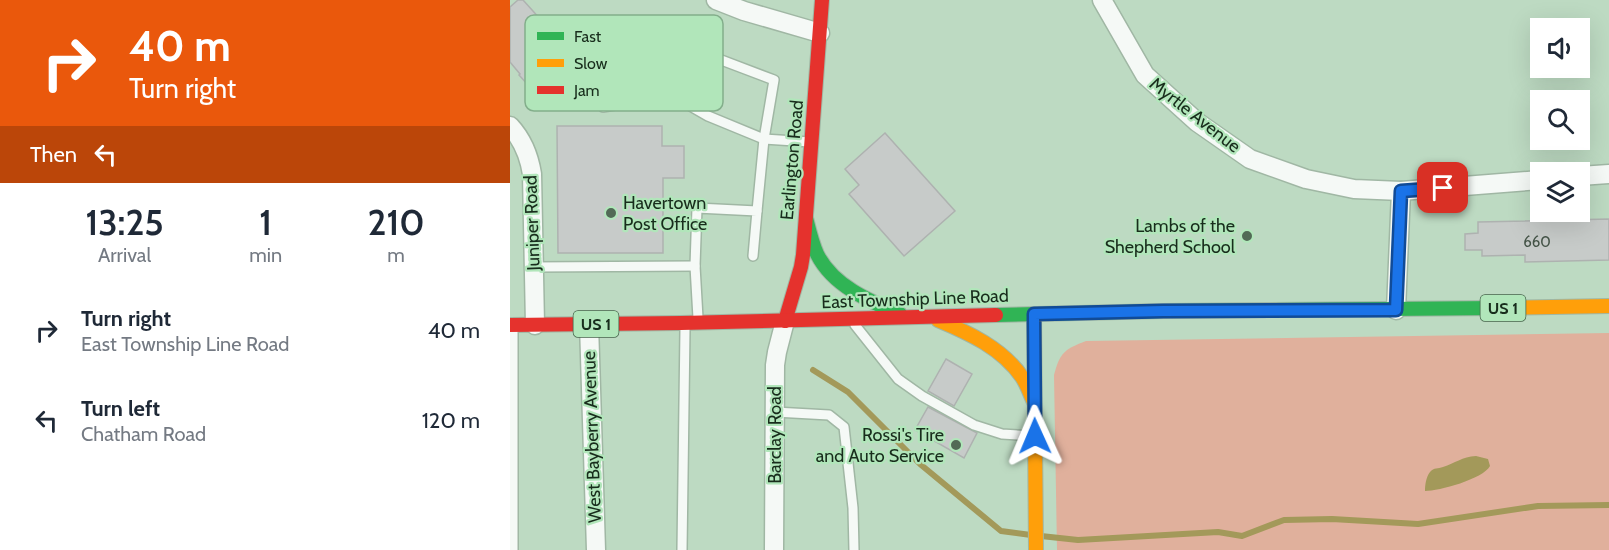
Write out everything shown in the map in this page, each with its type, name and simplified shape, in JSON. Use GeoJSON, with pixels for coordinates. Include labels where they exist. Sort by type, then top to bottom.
{"type":"FeatureCollection","features":[{"type":"Feature","properties":{"kind":"main road","name":"Earlington Road"},"geometry":{"type":"LineString","coordinates":[[785,321],[801,267],[822,0]]}},
{"type":"Feature","properties":{"kind":"main road"},"geometry":{"type":"LineString","coordinates":[[806,218],[812,242],[822,262],[837,278],[877,305],[907,317]]}},
{"type":"Feature","properties":{"kind":"main road","name":"East Township Line Road"},"geometry":{"type":"LineString","coordinates":[[512,326],[1175,311],[1609,306]]}},
{"type":"Feature","properties":{"kind":"main road"},"geometry":{"type":"LineString","coordinates":[[1034,314],[1036,547]]}},
{"type":"Feature","properties":{"kind":"main road"},"geometry":{"type":"LineString","coordinates":[[931,317],[977,338],[1004,357],[1022,377],[1034,402]]}},
{"type":"Feature","properties":{"kind":"street"},"geometry":{"type":"LineString","coordinates":[[716,0],[744,11],[820,33]]}},
{"type":"Feature","properties":{"kind":"street","name":"Myrtle Avenue"},"geometry":{"type":"LineString","coordinates":[[1102,0],[1145,75],[1197,122],[1250,159],[1306,179],[1354,189],[1401,191],[1530,181]]}},
{"type":"Feature","properties":{"kind":"street","name":"Juniper Road"},"geometry":{"type":"LineString","coordinates":[[510,126],[523,145],[532,174],[535,325]]}},
{"type":"Feature","properties":{"kind":"street"},"geometry":{"type":"LineString","coordinates":[[1590,175],[1609,174]]}},
{"type":"Feature","properties":{"kind":"street"},"geometry":{"type":"LineString","coordinates":[[1396,310],[1401,191]]}},
{"type":"Feature","properties":{"kind":"street","name":"Barclay Road"},"geometry":{"type":"LineString","coordinates":[[774,550],[775,365],[785,321]]}},
{"type":"Feature","properties":{"kind":"street","name":"West Bayberry Avenue"},"geometry":{"type":"LineString","coordinates":[[589,324],[596,550]]}},
{"type":"Feature","properties":{"kind":"lane"},"geometry":{"type":"LineString","coordinates":[[723,60],[774,80],[764,139],[753,256]]}},
{"type":"Feature","properties":{"kind":"lane"},"geometry":{"type":"LineString","coordinates":[[699,111],[764,139],[812,142]]}},
{"type":"Feature","properties":{"kind":"lane"},"geometry":{"type":"LineString","coordinates":[[681,550],[696,208],[757,211]]}},
{"type":"Feature","properties":{"kind":"lane"},"geometry":{"type":"LineString","coordinates":[[534,267],[695,266]]}},
{"type":"Feature","properties":{"kind":"lane"},"geometry":{"type":"LineString","coordinates":[[849,319],[898,379],[922,396],[974,424],[1002,434],[1035,436]]}},
{"type":"Feature","properties":{"kind":"lane"},"geometry":{"type":"LineString","coordinates":[[512,326],[513,550]]}},
{"type":"Feature","properties":{"kind":"lane"},"geometry":{"type":"LineString","coordinates":[[775,412],[829,415],[844,427],[854,508],[854,550]]}},
{"type":"Feature","properties":{"kind":"shaded area"},"geometry":{"type":"Polygon","coordinates":[[[1609,333],[1609,550],[1057,550],[1054,375],[1061,356],[1073,346],[1086,341],[1609,333]]]}},
{"type":"Feature","properties":{"kind":"shaded area"},"geometry":{"type":"Polygon","coordinates":[[[1476,456],[1488,459],[1490,466],[1486,471],[1460,483],[1425,491],[1428,476],[1433,469],[1476,456]]]}},
{"type":"Feature","properties":{"kind":"building"},"geometry":{"type":"Polygon","coordinates":[[[518,0],[523,0],[537,15],[525,15],[525,82],[510,62],[510,7],[518,0]]]}},
{"type":"Feature","properties":{"kind":"building","name":"Havertown Post Office"},"geometry":{"type":"Polygon","coordinates":[[[557,126],[662,126],[662,146],[684,146],[684,178],[663,178],[663,253],[558,253],[557,126]]]}},
{"type":"Feature","properties":{"kind":"building"},"geometry":{"type":"Polygon","coordinates":[[[885,133],[955,211],[904,256],[849,194],[859,185],[845,169],[885,133]]]}},
{"type":"Feature","properties":{"kind":"building"},"geometry":{"type":"Polygon","coordinates":[[[1590,219],[1609,219],[1609,260],[1525,262],[1525,255],[1482,256],[1482,250],[1465,250],[1465,234],[1478,233],[1478,222],[1590,222],[1590,219]]]}},
{"type":"Feature","properties":{"kind":"building"},"geometry":{"type":"Polygon","coordinates":[[[946,359],[972,374],[954,406],[928,391],[946,359]]]}},
{"type":"Feature","properties":{"kind":"building","name":"Rossi's Tire and Auto Service"},"geometry":{"type":"Polygon","coordinates":[[[928,407],[977,433],[964,458],[915,430],[928,407]]]}},
{"type":"Feature","properties":{"kind":"waterway"},"geometry":{"type":"LineString","coordinates":[[813,370],[848,392],[920,464],[1001,531],[1031,535]]}},
{"type":"Feature","properties":{"kind":"waterway"},"geometry":{"type":"LineString","coordinates":[[1041,536],[1078,540],[1218,532],[1242,536],[1284,520],[1332,519],[1418,524],[1538,506],[1609,505]]}},
{"type":"Feature","properties":{"kind":"traffic: fast"},"geometry":{"type":"LineString","coordinates":[[806,218],[817,254],[832,275],[864,298],[900,314]]}},
{"type":"Feature","properties":{"kind":"traffic: fast"},"geometry":{"type":"LineString","coordinates":[[996,315],[1499,308]]}},
{"type":"Feature","properties":{"kind":"traffic: slow"},"geometry":{"type":"LineString","coordinates":[[1499,308],[1609,306]]}},
{"type":"Feature","properties":{"kind":"traffic: slow"},"geometry":{"type":"LineString","coordinates":[[1034,314],[1036,550]]}},
{"type":"Feature","properties":{"kind":"traffic: slow"},"geometry":{"type":"LineString","coordinates":[[938,320],[984,342],[1005,358],[1022,377],[1034,402]]}},
{"type":"Feature","properties":{"kind":"traffic: jam"},"geometry":{"type":"LineString","coordinates":[[785,321],[803,255],[822,0]]}},
{"type":"Feature","properties":{"kind":"traffic: jam"},"geometry":{"type":"LineString","coordinates":[[510,325],[996,315]]}},
{"type":"Feature","properties":{"kind":"place","name":"Havertown Post Office"},"geometry":{"type":"Point","coordinates":[611,213]}},
{"type":"Feature","properties":{"kind":"place","name":"Lambs of the Shepherd School"},"geometry":{"type":"Point","coordinates":[1247,236]}},
{"type":"Feature","properties":{"kind":"place","name":"Rossi's Tire and Auto Service"},"geometry":{"type":"Point","coordinates":[956,445]}},
{"type":"Feature","properties":{"kind":"route"},"geometry":{"type":"LineString","coordinates":[[1035,436],[1034,314],[1396,310],[1401,191],[1443,188]]}}]}
